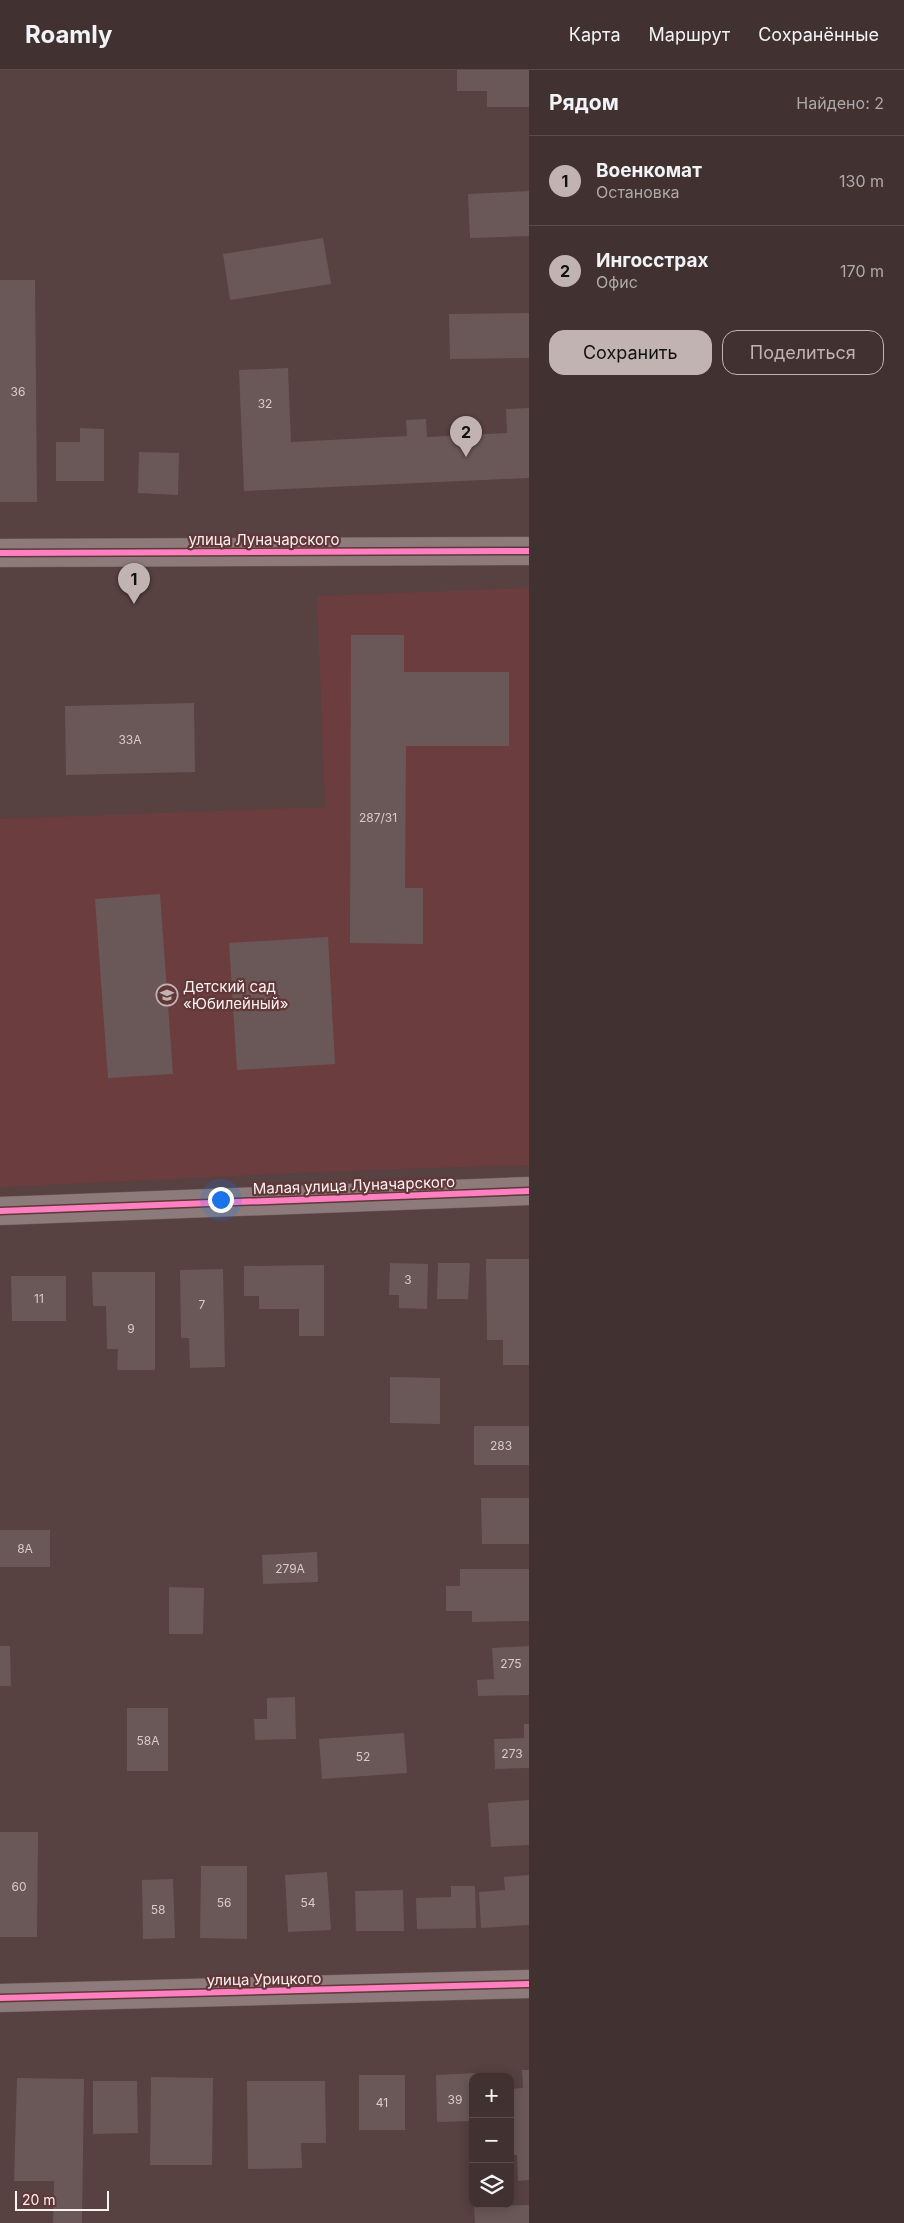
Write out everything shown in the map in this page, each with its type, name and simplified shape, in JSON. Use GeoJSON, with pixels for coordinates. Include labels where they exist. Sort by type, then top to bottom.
{"type":"FeatureCollection","features":[{"type":"Feature","properties":{"kind":"street","name":"улица Луначарского"},"geometry":{"type":"LineString","coordinates":[[0,553],[529,551]]}},
{"type":"Feature","properties":{"kind":"street","name":"Малая улица Луначарского"},"geometry":{"type":"LineString","coordinates":[[0,1212],[529,1191]]}},
{"type":"Feature","properties":{"kind":"street","name":"улица Урицкого"},"geometry":{"type":"LineString","coordinates":[[0,1998],[529,1984]]}},
{"type":"Feature","properties":{"kind":"shaded area"},"geometry":{"type":"Polygon","coordinates":[[[529,588],[529,1165],[340,1171],[0,1187],[0,819],[325,807],[317,596],[529,588]]]}},
{"type":"Feature","properties":{"kind":"building"},"geometry":{"type":"Polygon","coordinates":[[[457,70],[529,70],[529,107],[487,107],[487,91],[457,91],[457,70]]]}},
{"type":"Feature","properties":{"kind":"building"},"geometry":{"type":"Polygon","coordinates":[[[529,191],[529,236],[470,238],[468,194],[529,191]]]}},
{"type":"Feature","properties":{"kind":"building"},"geometry":{"type":"Polygon","coordinates":[[[323,238],[331,284],[230,300],[223,254],[323,238]]]}},
{"type":"Feature","properties":{"kind":"building"},"geometry":{"type":"Polygon","coordinates":[[[0,280],[35,280],[37,502],[0,502],[0,280]]]}},
{"type":"Feature","properties":{"kind":"building"},"geometry":{"type":"Polygon","coordinates":[[[529,313],[529,358],[450,359],[449,314],[529,313]]]}},
{"type":"Feature","properties":{"kind":"building"},"geometry":{"type":"Polygon","coordinates":[[[288,368],[291,442],[407,436],[406,420],[426,419],[427,437],[507,433],[506,409],[529,408],[529,478],[244,491],[239,370],[288,368]]]}},
{"type":"Feature","properties":{"kind":"building"},"geometry":{"type":"Polygon","coordinates":[[[80,428],[104,429],[104,481],[56,481],[56,442],[80,442],[80,428]]]}},
{"type":"Feature","properties":{"kind":"building"},"geometry":{"type":"Polygon","coordinates":[[[139,452],[179,453],[178,495],[138,493],[139,452]]]}},
{"type":"Feature","properties":{"kind":"building"},"geometry":{"type":"Polygon","coordinates":[[[351,635],[404,635],[404,672],[509,672],[509,746],[406,746],[405,888],[423,888],[423,944],[350,943],[351,635]]]}},
{"type":"Feature","properties":{"kind":"building"},"geometry":{"type":"Polygon","coordinates":[[[194,703],[195,772],[66,775],[65,706],[194,703]]]}},
{"type":"Feature","properties":{"kind":"building"},"geometry":{"type":"Polygon","coordinates":[[[160,894],[173,1074],[108,1078],[95,899],[160,894]]]}},
{"type":"Feature","properties":{"kind":"building"},"geometry":{"type":"Polygon","coordinates":[[[328,937],[335,1064],[237,1070],[229,943],[328,937]]]}},
{"type":"Feature","properties":{"kind":"building"},"geometry":{"type":"Polygon","coordinates":[[[486,1259],[529,1259],[529,1365],[503,1365],[503,1340],[487,1340],[486,1259]]]}},
{"type":"Feature","properties":{"kind":"building"},"geometry":{"type":"Polygon","coordinates":[[[390,1263],[428,1264],[427,1309],[399,1308],[399,1295],[389,1295],[390,1263]]]}},
{"type":"Feature","properties":{"kind":"building"},"geometry":{"type":"Polygon","coordinates":[[[438,1263],[470,1263],[468,1299],[437,1299],[438,1263]]]}},
{"type":"Feature","properties":{"kind":"building"},"geometry":{"type":"Polygon","coordinates":[[[324,1265],[324,1336],[299,1336],[299,1309],[259,1309],[259,1296],[244,1296],[244,1266],[324,1265]]]}},
{"type":"Feature","properties":{"kind":"building"},"geometry":{"type":"Polygon","coordinates":[[[223,1269],[225,1367],[190,1368],[189,1338],[181,1338],[180,1270],[223,1269]]]}},
{"type":"Feature","properties":{"kind":"building"},"geometry":{"type":"Polygon","coordinates":[[[92,1272],[155,1272],[155,1370],[117,1370],[118,1349],[107,1349],[106,1306],[93,1306],[92,1272]]]}},
{"type":"Feature","properties":{"kind":"building"},"geometry":{"type":"Polygon","coordinates":[[[11,1276],[66,1276],[66,1321],[12,1321],[11,1276]]]}},
{"type":"Feature","properties":{"kind":"building"},"geometry":{"type":"Polygon","coordinates":[[[390,1377],[440,1378],[440,1424],[390,1423],[390,1377]]]}},
{"type":"Feature","properties":{"kind":"building"},"geometry":{"type":"Polygon","coordinates":[[[474,1426],[529,1426],[529,1465],[474,1465],[474,1426]]]}},
{"type":"Feature","properties":{"kind":"building"},"geometry":{"type":"Polygon","coordinates":[[[481,1498],[529,1498],[529,1544],[482,1544],[481,1498]]]}},
{"type":"Feature","properties":{"kind":"building"},"geometry":{"type":"Polygon","coordinates":[[[0,1530],[50,1530],[50,1567],[0,1567],[0,1530]]]}},
{"type":"Feature","properties":{"kind":"building"},"geometry":{"type":"Polygon","coordinates":[[[317,1552],[318,1582],[263,1584],[262,1555],[317,1552]]]}},
{"type":"Feature","properties":{"kind":"building"},"geometry":{"type":"Polygon","coordinates":[[[460,1569],[529,1569],[529,1621],[472,1622],[472,1611],[446,1611],[446,1586],[460,1586],[460,1569]]]}},
{"type":"Feature","properties":{"kind":"building"},"geometry":{"type":"Polygon","coordinates":[[[169,1587],[204,1588],[203,1634],[169,1634],[169,1587]]]}},
{"type":"Feature","properties":{"kind":"building"},"geometry":{"type":"Polygon","coordinates":[[[0,1646],[10,1646],[11,1686],[0,1686],[0,1646]]]}},
{"type":"Feature","properties":{"kind":"building"},"geometry":{"type":"Polygon","coordinates":[[[529,1646],[529,1695],[478,1696],[477,1680],[494,1679],[492,1648],[529,1646]]]}},
{"type":"Feature","properties":{"kind":"building"},"geometry":{"type":"Polygon","coordinates":[[[295,1697],[296,1739],[255,1740],[254,1719],[267,1719],[267,1698],[295,1697]]]}},
{"type":"Feature","properties":{"kind":"building"},"geometry":{"type":"Polygon","coordinates":[[[127,1708],[168,1708],[168,1771],[127,1771],[127,1708]]]}},
{"type":"Feature","properties":{"kind":"building"},"geometry":{"type":"Polygon","coordinates":[[[524,1724],[529,1724],[529,1768],[495,1769],[494,1739],[524,1738],[524,1724]]]}},
{"type":"Feature","properties":{"kind":"building"},"geometry":{"type":"Polygon","coordinates":[[[404,1733],[407,1773],[322,1779],[319,1739],[404,1733]]]}},
{"type":"Feature","properties":{"kind":"building"},"geometry":{"type":"Polygon","coordinates":[[[529,1800],[529,1845],[491,1847],[488,1803],[529,1800]]]}},
{"type":"Feature","properties":{"kind":"building"},"geometry":{"type":"Polygon","coordinates":[[[0,1832],[38,1832],[37,1937],[0,1937],[0,1832]]]}},
{"type":"Feature","properties":{"kind":"building"},"geometry":{"type":"Polygon","coordinates":[[[201,1866],[247,1866],[247,1939],[200,1938],[201,1866]]]}},
{"type":"Feature","properties":{"kind":"building"},"geometry":{"type":"Polygon","coordinates":[[[327,1872],[331,1930],[288,1932],[285,1875],[327,1872]]]}},
{"type":"Feature","properties":{"kind":"building"},"geometry":{"type":"Polygon","coordinates":[[[529,1875],[529,1925],[481,1928],[479,1892],[505,1890],[504,1877],[529,1875]]]}},
{"type":"Feature","properties":{"kind":"building"},"geometry":{"type":"Polygon","coordinates":[[[173,1879],[175,1938],[143,1939],[142,1880],[173,1879]]]}},
{"type":"Feature","properties":{"kind":"building"},"geometry":{"type":"Polygon","coordinates":[[[451,1886],[475,1886],[476,1928],[417,1929],[416,1898],[451,1897],[451,1886]]]}},
{"type":"Feature","properties":{"kind":"building"},"geometry":{"type":"Polygon","coordinates":[[[403,1890],[404,1931],[356,1931],[355,1891],[403,1890]]]}},
{"type":"Feature","properties":{"kind":"building"},"geometry":{"type":"Polygon","coordinates":[[[522,2070],[529,2070],[529,2180],[518,2181],[517,2155],[514,2155],[514,2089],[523,2088],[522,2070]]]}},
{"type":"Feature","properties":{"kind":"building"},"geometry":{"type":"Polygon","coordinates":[[[469,2073],[469,2121],[437,2122],[436,2075],[469,2073]]]}},
{"type":"Feature","properties":{"kind":"building"},"geometry":{"type":"Polygon","coordinates":[[[359,2075],[405,2075],[405,2130],[359,2130],[359,2075]]]}},
{"type":"Feature","properties":{"kind":"building"},"geometry":{"type":"Polygon","coordinates":[[[151,2077],[213,2078],[212,2165],[150,2165],[151,2077]]]}},
{"type":"Feature","properties":{"kind":"building"},"geometry":{"type":"Polygon","coordinates":[[[17,2078],[84,2079],[82,2223],[53,2223],[54,2181],[14,2181],[17,2078]]]}},
{"type":"Feature","properties":{"kind":"building"},"geometry":{"type":"Polygon","coordinates":[[[93,2081],[137,2081],[138,2133],[93,2134],[93,2081]]]}},
{"type":"Feature","properties":{"kind":"building"},"geometry":{"type":"Polygon","coordinates":[[[247,2081],[325,2081],[326,2143],[301,2143],[302,2168],[248,2169],[247,2081]]]}},
{"type":"Feature","properties":{"kind":"building"},"geometry":{"type":"Polygon","coordinates":[[[514,2205],[529,2205],[529,2223],[475,2223],[474,2208],[514,2208],[514,2205]]]}},
{"type":"Feature","properties":{"kind":"cycle path"},"geometry":{"type":"LineString","coordinates":[[0,553],[529,551]]}},
{"type":"Feature","properties":{"kind":"cycle path"},"geometry":{"type":"LineString","coordinates":[[0,1211],[529,1191]]}},
{"type":"Feature","properties":{"kind":"cycle path"},"geometry":{"type":"LineString","coordinates":[[0,1998],[529,1984]]}},
{"type":"Feature","properties":{"kind":"place","name":"Ингосстрах"},"geometry":{"type":"Point","coordinates":[466,457]}},
{"type":"Feature","properties":{"kind":"place","name":"Военкомат"},"geometry":{"type":"Point","coordinates":[134,604]}},
{"type":"Feature","properties":{"kind":"place","name":"Детский сад «Юбилейный»"},"geometry":{"type":"Point","coordinates":[167,995]}}]}
